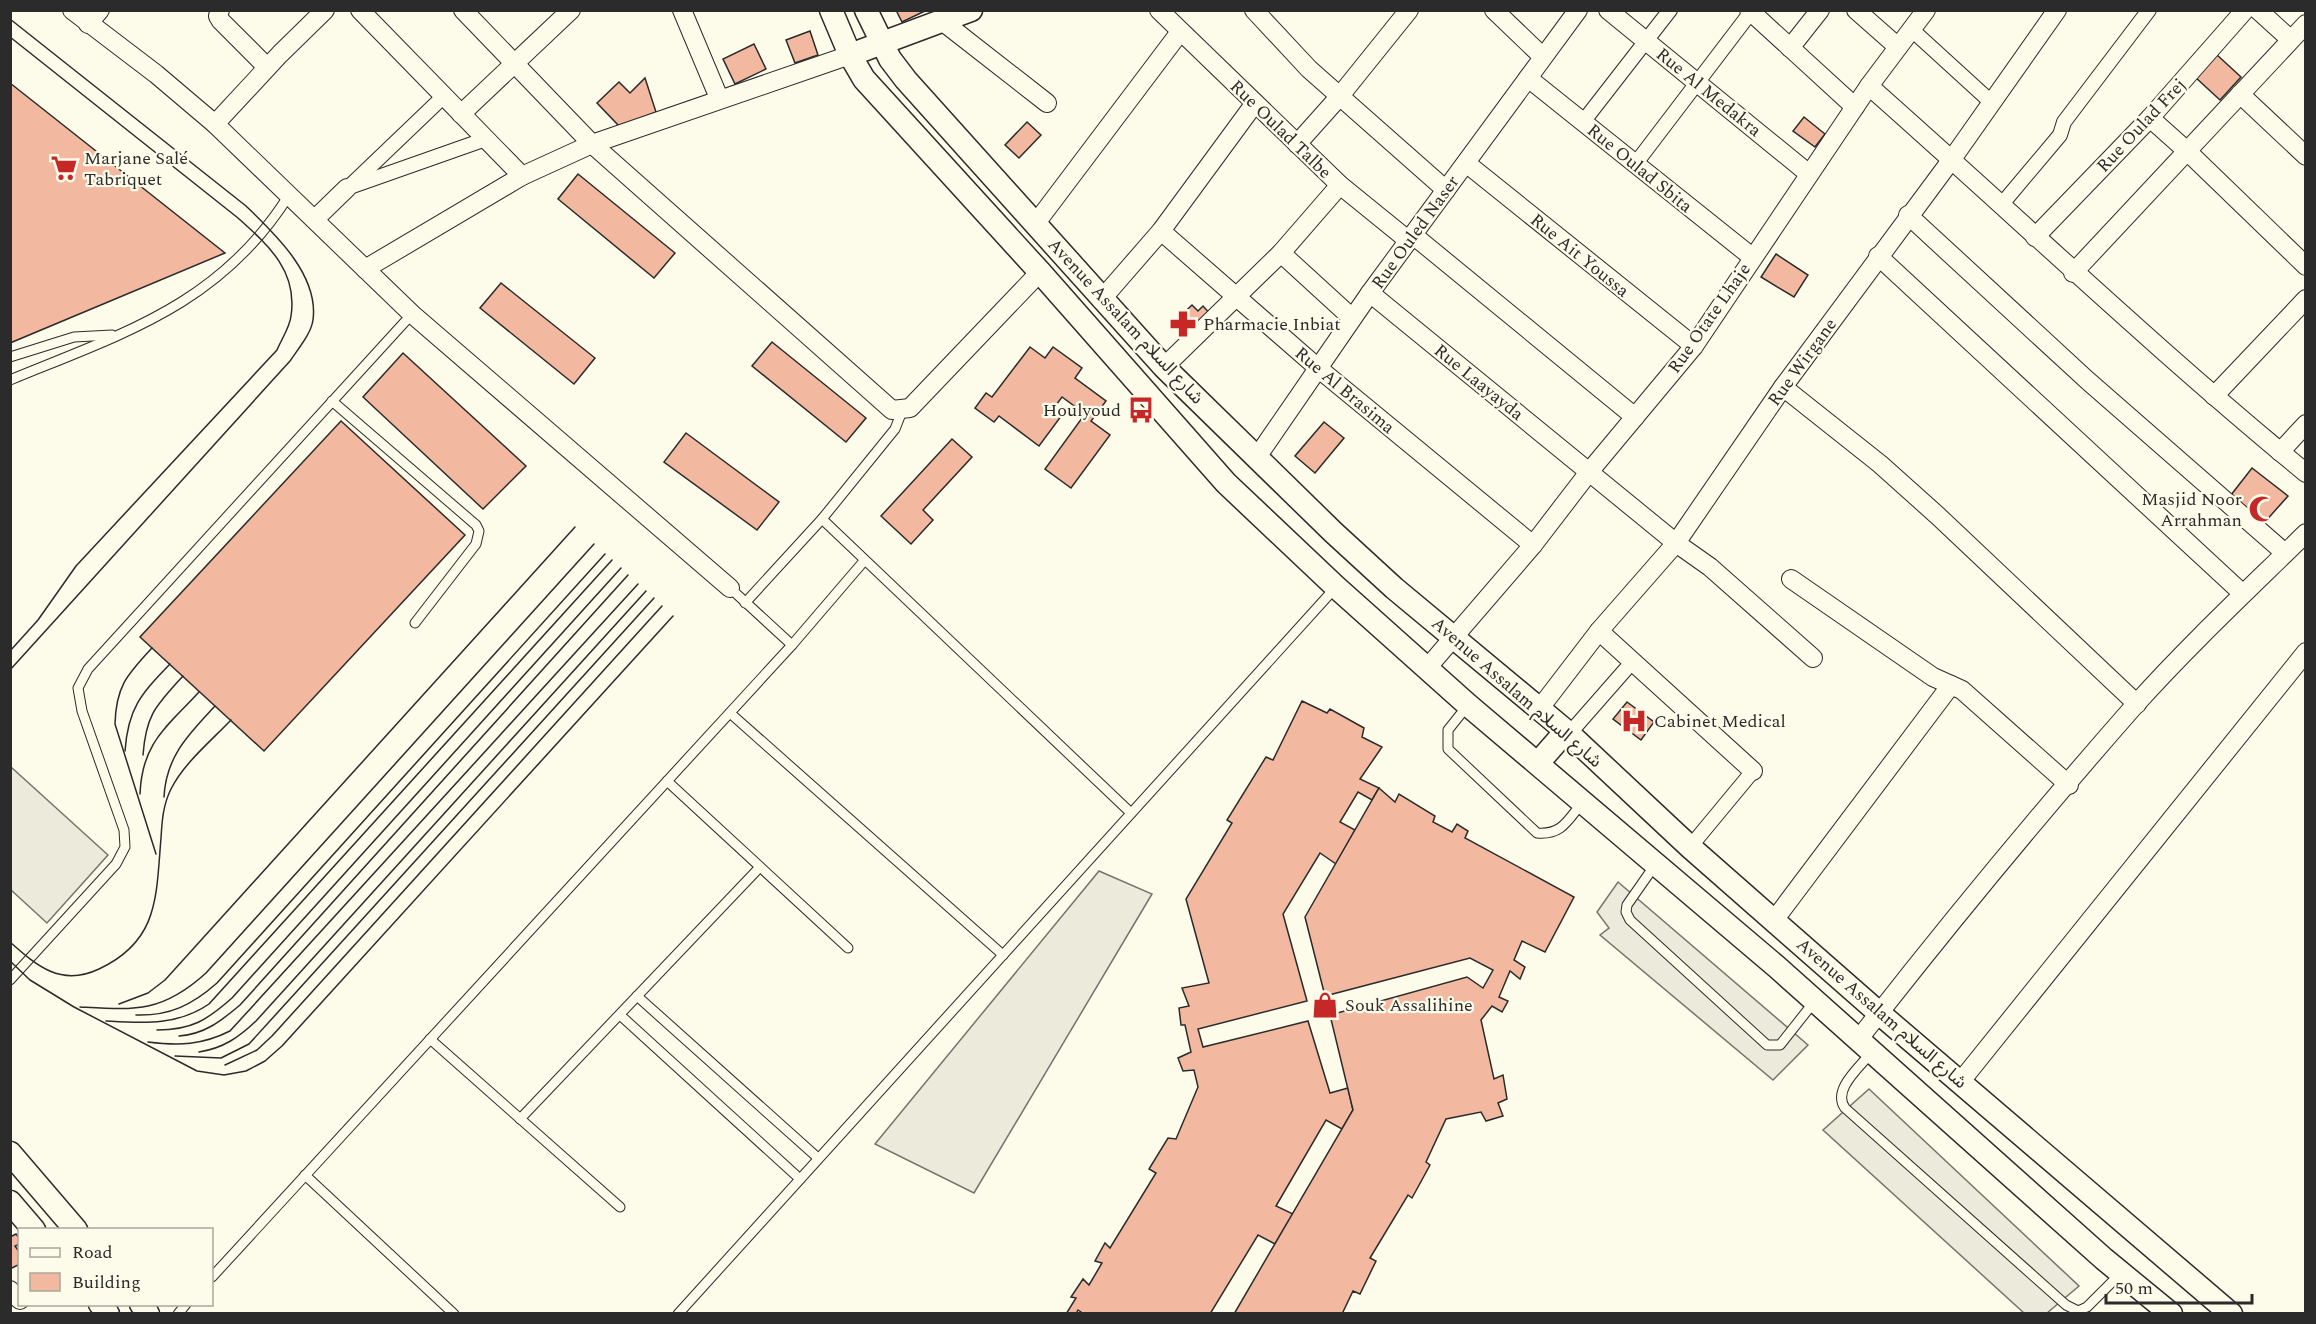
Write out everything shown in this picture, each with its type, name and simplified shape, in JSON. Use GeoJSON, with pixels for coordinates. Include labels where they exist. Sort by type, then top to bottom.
{"type":"FeatureCollection","features":[{"type":"Feature","properties":{"kind":"street"},"geometry":{"type":"LineString","coordinates":[[72,10],[87,24],[156,74],[215,124],[412,315],[730,588]]}},
{"type":"Feature","properties":{"kind":"street"},"geometry":{"type":"LineString","coordinates":[[87,24],[100,10]]}},
{"type":"Feature","properties":{"kind":"street"},"geometry":{"type":"LineString","coordinates":[[220,10],[218,16],[221,21],[267,68]]}},
{"type":"Feature","properties":{"kind":"street"},"geometry":{"type":"LineString","coordinates":[[215,124],[325,10]]}},
{"type":"Feature","properties":{"kind":"street"},"geometry":{"type":"LineString","coordinates":[[360,10],[522,176]]}},
{"type":"Feature","properties":{"kind":"street"},"geometry":{"type":"LineString","coordinates":[[463,10],[592,144],[892,410],[902,411],[910,408],[1040,272]]}},
{"type":"Feature","properties":{"kind":"street"},"geometry":{"type":"LineString","coordinates":[[461,114],[571,10]]}},
{"type":"Feature","properties":{"kind":"street"},"geometry":{"type":"LineString","coordinates":[[682,10],[719,98]]}},
{"type":"Feature","properties":{"kind":"street","name":"Avenue Assalam شارع السلام"},"geometry":{"type":"LineString","coordinates":[[831,10],[850,56],[864,79],[1040,272],[1226,483],[1336,587],[1468,705],[1815,1001],[2121,1273],[2171,1314]]}},
{"type":"Feature","properties":{"kind":"street","name":"Avenue Assalam شارع السلام"},"geometry":{"type":"LineString","coordinates":[[866,10],[882,45],[906,80],[1036,223],[1101,300],[1164,367],[1385,580],[1540,708],[1690,847],[1775,919],[1879,1013],[2231,1314]]}},
{"type":"Feature","properties":{"kind":"street","name":"Rue Oulad Talbe"},"geometry":{"type":"LineString","coordinates":[[1159,10],[1340,185],[1411,238],[1635,417]]}},
{"type":"Feature","properties":{"kind":"street"},"geometry":{"type":"LineString","coordinates":[[1254,10],[1340,97],[1446,190]]}},
{"type":"Feature","properties":{"kind":"street"},"geometry":{"type":"LineString","coordinates":[[1297,144],[1340,97],[1409,10]]}},
{"type":"Feature","properties":{"kind":"street"},"geometry":{"type":"LineString","coordinates":[[1494,10],[1543,57]]}},
{"type":"Feature","properties":{"kind":"street","name":"Rue Ouled Naser"},"geometry":{"type":"LineString","coordinates":[[1257,457],[1352,318],[1578,10]]}},
{"type":"Feature","properties":{"kind":"street","name":"Rue Al Medakra"},"geometry":{"type":"LineString","coordinates":[[1608,10],[1698,81],[1809,174]]}},
{"type":"Feature","properties":{"kind":"street"},"geometry":{"type":"LineString","coordinates":[[1583,122],[1670,10]]}},
{"type":"Feature","properties":{"kind":"street"},"geometry":{"type":"LineString","coordinates":[[1790,48],[1820,10]]}},
{"type":"Feature","properties":{"kind":"street"},"geometry":{"type":"LineString","coordinates":[[1856,10],[1898,47]]}},
{"type":"Feature","properties":{"kind":"street","name":"Rue Otate Lhaje"},"geometry":{"type":"LineString","coordinates":[[1428,667],[1533,545],[1588,472],[1694,346],[1869,86],[1926,10]]}},
{"type":"Feature","properties":{"kind":"street","name":"Rue Wirgane"},"geometry":{"type":"LineString","coordinates":[[1540,708],[1599,631],[1676,543],[1783,387],[1908,215],[1952,159],[2057,10]]}},
{"type":"Feature","properties":{"kind":"street"},"geometry":{"type":"LineString","coordinates":[[2002,204],[2060,135],[2064,122],[2149,10]]}},
{"type":"Feature","properties":{"kind":"street","name":"Rue Oulad Frej"},"geometry":{"type":"LineString","coordinates":[[2035,237],[2150,118],[2245,10]]}},
{"type":"Feature","properties":{"kind":"street"},"geometry":{"type":"LineString","coordinates":[[2073,273],[2300,32],[2258,10]]}},
{"type":"Feature","properties":{"kind":"street"},"geometry":{"type":"LineString","coordinates":[[1636,163],[1750,11],[1855,107]]}},
{"type":"Feature","properties":{"kind":"street"},"geometry":{"type":"LineString","coordinates":[[365,269],[522,176],[592,144],[719,98],[882,45],[955,15],[1047,104]]}},
{"type":"Feature","properties":{"kind":"street"},"geometry":{"type":"LineString","coordinates":[[1911,29],[1990,102]]}},
{"type":"Feature","properties":{"kind":"street"},"geometry":{"type":"LineString","coordinates":[[1036,223],[1180,32]]}},
{"type":"Feature","properties":{"kind":"street","name":"Rue Oulad Sbita"},"geometry":{"type":"LineString","coordinates":[[1528,78],[1752,257]]}},
{"type":"Feature","properties":{"kind":"street"},"geometry":{"type":"LineString","coordinates":[[1869,86],[2002,204],[2073,273],[2306,473]]}},
{"type":"Feature","properties":{"kind":"street"},"geometry":{"type":"LineString","coordinates":[[2240,94],[2306,156]]}},
{"type":"Feature","properties":{"kind":"street"},"geometry":{"type":"LineString","coordinates":[[315,219],[444,96]]}},
{"type":"Feature","properties":{"kind":"street"},"geometry":{"type":"LineString","coordinates":[[1101,300],[1161,231],[1255,103]]}},
{"type":"Feature","properties":{"kind":"street"},"geometry":{"type":"LineString","coordinates":[[2150,118],[2306,266]]}},
{"type":"Feature","properties":{"kind":"street"},"geometry":{"type":"LineString","coordinates":[[347,188],[486,139]]}},
{"type":"Feature","properties":{"kind":"street","name":"Rue Ait Youssa"},"geometry":{"type":"LineString","coordinates":[[1466,163],[1694,346]]}},
{"type":"Feature","properties":{"kind":"street"},"geometry":{"type":"LineString","coordinates":[[1164,367],[1281,253],[1340,185]]}},
{"type":"Feature","properties":{"kind":"street"},"geometry":{"type":"LineString","coordinates":[[1908,215],[2087,380],[2285,553]]}},
{"type":"Feature","properties":{"kind":"street","name":"Rue Al Brasima"},"geometry":{"type":"LineString","coordinates":[[1161,231],[1318,368],[1533,545]]}},
{"type":"Feature","properties":{"kind":"street"},"geometry":{"type":"LineString","coordinates":[[1281,253],[1352,318]]}},
{"type":"Feature","properties":{"kind":"street"},"geometry":{"type":"LineString","coordinates":[[1878,256],[2242,593]]}},
{"type":"Feature","properties":{"kind":"street","name":"Rue Laayayda"},"geometry":{"type":"LineString","coordinates":[[1370,293],[1676,543],[1710,567],[1813,658]]}},
{"type":"Feature","properties":{"kind":"street"},"geometry":{"type":"LineString","coordinates":[[2214,396],[2306,299]]}},
{"type":"Feature","properties":{"kind":"street"},"geometry":{"type":"LineString","coordinates":[[1783,387],[1880,464],[1930,508],[2137,704]]}},
{"type":"Feature","properties":{"kind":"street"},"geometry":{"type":"LineString","coordinates":[[2280,452],[2306,424]]}},
{"type":"Feature","properties":{"kind":"street"},"geometry":{"type":"LineString","coordinates":[[1865,1046],[1879,1013],[1986,879],[2137,704],[2242,593],[2306,533]]}},
{"type":"Feature","properties":{"kind":"street"},"geometry":{"type":"LineString","coordinates":[[1791,579],[1933,677],[1962,690],[2069,784]]}},
{"type":"Feature","properties":{"kind":"street"},"geometry":{"type":"LineString","coordinates":[[1599,631],[1753,771],[1690,847]]}},
{"type":"Feature","properties":{"kind":"street"},"geometry":{"type":"LineString","coordinates":[[1961,1082],[2306,652]]}},
{"type":"Feature","properties":{"kind":"street"},"geometry":{"type":"LineString","coordinates":[[1538,764],[1633,661]]}},
{"type":"Feature","properties":{"kind":"street"},"geometry":{"type":"LineString","coordinates":[[1775,919],[1951,685]]}},
{"type":"Feature","properties":{"kind":"street"},"geometry":{"type":"LineString","coordinates":[[10,1154],[74,1228]]}},
{"type":"Feature","properties":{"kind":"lane"},"geometry":{"type":"LineString","coordinates":[[10,380],[120,335],[173,309],[233,265],[268,228],[289,195]]}},
{"type":"Feature","properties":{"kind":"lane"},"geometry":{"type":"LineString","coordinates":[[10,980],[116,864],[125,847],[124,830],[82,711],[78,688],[87,669],[412,315]]}},
{"type":"Feature","properties":{"kind":"lane"},"geometry":{"type":"LineString","coordinates":[[10,357],[74,337],[120,335]]}},
{"type":"Feature","properties":{"kind":"lane"},"geometry":{"type":"LineString","coordinates":[[332,401],[476,525],[479,531],[476,544],[415,623]]}},
{"type":"Feature","properties":{"kind":"lane"},"geometry":{"type":"LineString","coordinates":[[745,603],[822,519],[895,429],[902,411]]}},
{"type":"Feature","properties":{"kind":"lane"},"geometry":{"type":"LineString","coordinates":[[822,519],[1131,813]]}},
{"type":"Feature","properties":{"kind":"lane"},"geometry":{"type":"LineString","coordinates":[[213,1276],[792,645],[864,561]]}},
{"type":"Feature","properties":{"kind":"lane"},"geometry":{"type":"LineString","coordinates":[[678,1314],[1336,587]]}},
{"type":"Feature","properties":{"kind":"lane"},"geometry":{"type":"LineString","coordinates":[[730,588],[792,645]]}},
{"type":"Feature","properties":{"kind":"lane"},"geometry":{"type":"LineString","coordinates":[[1468,705],[1449,730],[1448,749],[1537,833],[1551,834],[1560,829],[1583,801]]}},
{"type":"Feature","properties":{"kind":"lane"},"geometry":{"type":"LineString","coordinates":[[730,712],[1003,955]]}},
{"type":"Feature","properties":{"kind":"lane"},"geometry":{"type":"LineString","coordinates":[[667,781],[848,948]]}},
{"type":"Feature","properties":{"kind":"lane"},"geometry":{"type":"LineString","coordinates":[[1655,865],[1627,905],[1626,912],[1630,920],[1767,1045],[1780,1045],[1815,1001]]}},
{"type":"Feature","properties":{"kind":"lane"},"geometry":{"type":"LineString","coordinates":[[520,1119],[760,867]]}},
{"type":"Feature","properties":{"kind":"lane"},"geometry":{"type":"LineString","coordinates":[[637,996],[818,1158]]}},
{"type":"Feature","properties":{"kind":"lane"},"geometry":{"type":"LineString","coordinates":[[620,1015],[800,1179]]}},
{"type":"Feature","properties":{"kind":"lane"},"geometry":{"type":"LineString","coordinates":[[430,1039],[620,1207]]}},
{"type":"Feature","properties":{"kind":"lane"},"geometry":{"type":"LineString","coordinates":[[1865,1046],[1840,1092],[1839,1101],[2049,1289],[2078,1311],[2087,1307],[2121,1273]]}},
{"type":"Feature","properties":{"kind":"lane"},"geometry":{"type":"LineString","coordinates":[[305,1175],[454,1314]]}},
{"type":"Feature","properties":{"kind":"shaded area"},"geometry":{"type":"Polygon","coordinates":[[[11,767],[108,855],[47,923],[11,890],[11,767]]]}},
{"type":"Feature","properties":{"kind":"shaded area"},"geometry":{"type":"Polygon","coordinates":[[[1099,871],[1152,894],[974,1193],[875,1144],[1099,871]]]}},
{"type":"Feature","properties":{"kind":"shaded area"},"geometry":{"type":"Polygon","coordinates":[[[1618,882],[1808,1045],[1773,1080],[1600,935],[1609,928],[1597,912],[1618,882]]]}},
{"type":"Feature","properties":{"kind":"shaded area"},"geometry":{"type":"Polygon","coordinates":[[[1869,1089],[2079,1286],[2047,1313],[2024,1313],[1823,1130],[1869,1089]]]}},
{"type":"Feature","properties":{"kind":"building"},"geometry":{"type":"Polygon","coordinates":[[[896,10],[927,10],[902,22],[896,10]]]}},
{"type":"Feature","properties":{"kind":"building"},"geometry":{"type":"Polygon","coordinates":[[[810,31],[818,55],[795,63],[786,40],[810,31]]]}},
{"type":"Feature","properties":{"kind":"building"},"geometry":{"type":"Polygon","coordinates":[[[754,44],[766,69],[735,84],[723,59],[754,44]]]}},
{"type":"Feature","properties":{"kind":"building"},"geometry":{"type":"Polygon","coordinates":[[[2216,54],[2241,77],[2220,100],[2195,77],[2216,54]]]}},
{"type":"Feature","properties":{"kind":"building"},"geometry":{"type":"Polygon","coordinates":[[[645,78],[656,112],[620,127],[597,103],[619,82],[630,93],[645,78]]]}},
{"type":"Feature","properties":{"kind":"building","name":"Marjane Salé Tabriquet"},"geometry":{"type":"Polygon","coordinates":[[[10,83],[225,253],[10,343],[10,83]]]}},
{"type":"Feature","properties":{"kind":"building"},"geometry":{"type":"Polygon","coordinates":[[[1804,117],[1825,134],[1815,147],[1793,131],[1804,117]]]}},
{"type":"Feature","properties":{"kind":"building"},"geometry":{"type":"Polygon","coordinates":[[[1027,122],[1041,135],[1019,158],[1005,145],[1027,122]]]}},
{"type":"Feature","properties":{"kind":"building"},"geometry":{"type":"Polygon","coordinates":[[[578,174],[675,253],[654,278],[558,199],[578,174]]]}},
{"type":"Feature","properties":{"kind":"building"},"geometry":{"type":"Polygon","coordinates":[[[1776,254],[1808,275],[1794,297],[1761,277],[1776,254]]]}},
{"type":"Feature","properties":{"kind":"building"},"geometry":{"type":"Polygon","coordinates":[[[501,283],[595,358],[574,384],[480,308],[501,283]]]}},
{"type":"Feature","properties":{"kind":"building"},"geometry":{"type":"Polygon","coordinates":[[[1192,305],[1198,311],[1203,306],[1213,317],[1190,338],[1174,322],[1192,305]]]}},
{"type":"Feature","properties":{"kind":"building"},"geometry":{"type":"Polygon","coordinates":[[[772,342],[866,418],[846,442],[752,366],[772,342]]]}},
{"type":"Feature","properties":{"kind":"building"},"geometry":{"type":"Polygon","coordinates":[[[1030,347],[1045,358],[1053,347],[1082,368],[1075,378],[1106,401],[1091,421],[1110,435],[1071,488],[1045,469],[1085,414],[1062,397],[1053,409],[1062,415],[1039,446],[999,416],[994,422],[975,408],[986,393],[992,397],[1030,347]]]}},
{"type":"Feature","properties":{"kind":"building"},"geometry":{"type":"Polygon","coordinates":[[[403,353],[526,466],[483,509],[363,397],[403,353]]]}},
{"type":"Feature","properties":{"kind":"building"},"geometry":{"type":"Polygon","coordinates":[[[341,421],[465,535],[264,751],[140,637],[341,421]]]}},
{"type":"Feature","properties":{"kind":"building"},"geometry":{"type":"Polygon","coordinates":[[[1324,422],[1344,438],[1315,473],[1295,456],[1324,422]]]}},
{"type":"Feature","properties":{"kind":"building"},"geometry":{"type":"Polygon","coordinates":[[[686,433],[779,502],[757,530],[664,462],[686,433]]]}},
{"type":"Feature","properties":{"kind":"building"},"geometry":{"type":"Polygon","coordinates":[[[952,439],[972,457],[923,510],[933,520],[911,544],[881,516],[952,439]]]}},
{"type":"Feature","properties":{"kind":"building","name":"Masjid Noor Arrahman"},"geometry":{"type":"Polygon","coordinates":[[[2252,468],[2288,496],[2264,523],[2231,495],[2252,468]]]}},
{"type":"Feature","properties":{"kind":"building"},"geometry":{"type":"Polygon","coordinates":[[[1302,701],[1327,713],[1330,709],[1364,728],[1362,737],[1382,747],[1360,779],[1379,788],[1372,800],[1358,792],[1340,822],[1355,830],[1336,864],[1320,853],[1283,914],[1307,1001],[1198,1029],[1203,1047],[1308,1021],[1330,1093],[1348,1088],[1353,1110],[1342,1129],[1326,1120],[1276,1206],[1293,1214],[1275,1244],[1258,1235],[1210,1314],[1084,1314],[1078,1310],[1076,1314],[1066,1314],[1076,1298],[1071,1297],[1083,1279],[1089,1285],[1102,1263],[1095,1261],[1105,1243],[1110,1248],[1156,1173],[1149,1169],[1168,1138],[1176,1139],[1198,1087],[1194,1070],[1183,1071],[1178,1058],[1191,1052],[1185,1025],[1181,1025],[1179,1008],[1189,1006],[1182,988],[1209,983],[1186,899],[1232,823],[1227,820],[1266,757],[1273,760],[1302,701]]]}},
{"type":"Feature","properties":{"kind":"building","name":"Cabinet Medical"},"geometry":{"type":"Polygon","coordinates":[[[1627,702],[1654,722],[1641,740],[1613,719],[1627,702]]]}},
{"type":"Feature","properties":{"kind":"building"},"geometry":{"type":"Polygon","coordinates":[[[1379,788],[1395,802],[1399,794],[1435,816],[1433,822],[1452,832],[1457,824],[1468,831],[1465,838],[1574,897],[1545,952],[1522,941],[1514,960],[1525,967],[1520,979],[1510,971],[1499,997],[1508,1001],[1502,1012],[1492,1006],[1481,1020],[1494,1079],[1503,1075],[1507,1099],[1498,1103],[1503,1116],[1486,1121],[1481,1112],[1446,1119],[1426,1162],[1430,1165],[1412,1198],[1408,1195],[1370,1258],[1376,1261],[1360,1294],[1353,1291],[1342,1314],[1234,1314],[1353,1110],[1330,1015],[1467,977],[1483,988],[1493,970],[1470,958],[1325,996],[1305,917],[1379,788]]]}},
{"type":"Feature","properties":{"kind":"building"},"geometry":{"type":"Polygon","coordinates":[[[16,1234],[18,1236],[18,1245],[15,1246],[18,1250],[18,1265],[10,1269],[10,1237],[16,1234]]]}},
{"type":"Feature","properties":{"kind":"tram line"},"geometry":{"type":"LineString","coordinates":[[10,19],[246,206],[270,229],[293,257],[309,287],[313,303],[313,320],[310,331],[290,361],[10,670]]}},
{"type":"Feature","properties":{"kind":"tram line"},"geometry":{"type":"LineString","coordinates":[[10,37],[249,228],[278,260],[290,286],[292,300],[290,320],[277,350],[76,566],[38,620],[10,651]]}},
{"type":"Feature","properties":{"kind":"tram line"},"geometry":{"type":"LineString","coordinates":[[119,1004],[148,993],[165,980],[575,527]]}},
{"type":"Feature","properties":{"kind":"tram line"},"geometry":{"type":"LineString","coordinates":[[80,1007],[117,1009],[147,1006],[175,996],[206,973],[594,544]]}},
{"type":"Feature","properties":{"kind":"tram line"},"geometry":{"type":"LineString","coordinates":[[136,1015],[159,1014],[180,1008],[217,983],[605,554]]}},
{"type":"Feature","properties":{"kind":"tram line"},"geometry":{"type":"LineString","coordinates":[[106,1021],[172,1020],[209,1004],[612,560]]}},
{"type":"Feature","properties":{"kind":"tram line"},"geometry":{"type":"LineString","coordinates":[[157,1030],[190,1026],[207,1018],[232,998],[621,568]]}},
{"type":"Feature","properties":{"kind":"tram line"},"geometry":{"type":"LineString","coordinates":[[179,1036],[205,1030],[240,1005],[628,575]]}},
{"type":"Feature","properties":{"kind":"tram line"},"geometry":{"type":"LineString","coordinates":[[148,1042],[170,1044],[200,1042],[230,1031],[638,584]]}},
{"type":"Feature","properties":{"kind":"tram line"},"geometry":{"type":"LineString","coordinates":[[199,1052],[216,1048],[230,1041],[256,1021],[646,591]]}},
{"type":"Feature","properties":{"kind":"tram line"},"geometry":{"type":"LineString","coordinates":[[175,1056],[221,1058],[249,1044],[654,598]]}},
{"type":"Feature","properties":{"kind":"tram line"},"geometry":{"type":"LineString","coordinates":[[225,1065],[257,1050],[272,1036],[662,606]]}},
{"type":"Feature","properties":{"kind":"tram line"},"geometry":{"type":"LineString","coordinates":[[10,961],[30,980],[74,1007],[197,1071],[224,1075],[246,1071],[265,1061],[282,1046],[673,616]]}},
{"type":"Feature","properties":{"kind":"tram line"},"geometry":{"type":"LineString","coordinates":[[152,648],[124,682],[118,700],[115,724],[156,854]]}},
{"type":"Feature","properties":{"kind":"tram line"},"geometry":{"type":"LineString","coordinates":[[125,751],[133,712],[144,693],[170,664]]}},
{"type":"Feature","properties":{"kind":"tram line"},"geometry":{"type":"LineString","coordinates":[[143,755],[144,741],[154,711],[183,676]]}},
{"type":"Feature","properties":{"kind":"tram line"},"geometry":{"type":"LineString","coordinates":[[140,794],[142,776],[151,748],[167,726],[199,692]]}},
{"type":"Feature","properties":{"kind":"tram line"},"geometry":{"type":"LineString","coordinates":[[164,797],[169,769],[180,747],[215,706]]}},
{"type":"Feature","properties":{"kind":"tram line"},"geometry":{"type":"LineString","coordinates":[[10,942],[40,966],[61,975],[73,976],[99,969],[119,958],[133,945],[144,931],[155,898],[162,819],[168,795],[176,779],[190,761],[231,720]]}},
{"type":"Feature","properties":{"kind":"place","name":"Marjane Salé Tabriquet"},"geometry":{"type":"Point","coordinates":[64,168]}},
{"type":"Feature","properties":{"kind":"place","name":"Pharmacie Inbiat"},"geometry":{"type":"Point","coordinates":[1183,324]}},
{"type":"Feature","properties":{"kind":"place","name":"Houlyoud"},"geometry":{"type":"Point","coordinates":[1141,410]}},
{"type":"Feature","properties":{"kind":"place","name":"Masjid Noor Arrahman"},"geometry":{"type":"Point","coordinates":[2262,509]}},
{"type":"Feature","properties":{"kind":"place","name":"Cabinet Medical"},"geometry":{"type":"Point","coordinates":[1634,721]}},
{"type":"Feature","properties":{"kind":"place","name":"Souk Assalihine"},"geometry":{"type":"Point","coordinates":[1325,1005]}}]}
